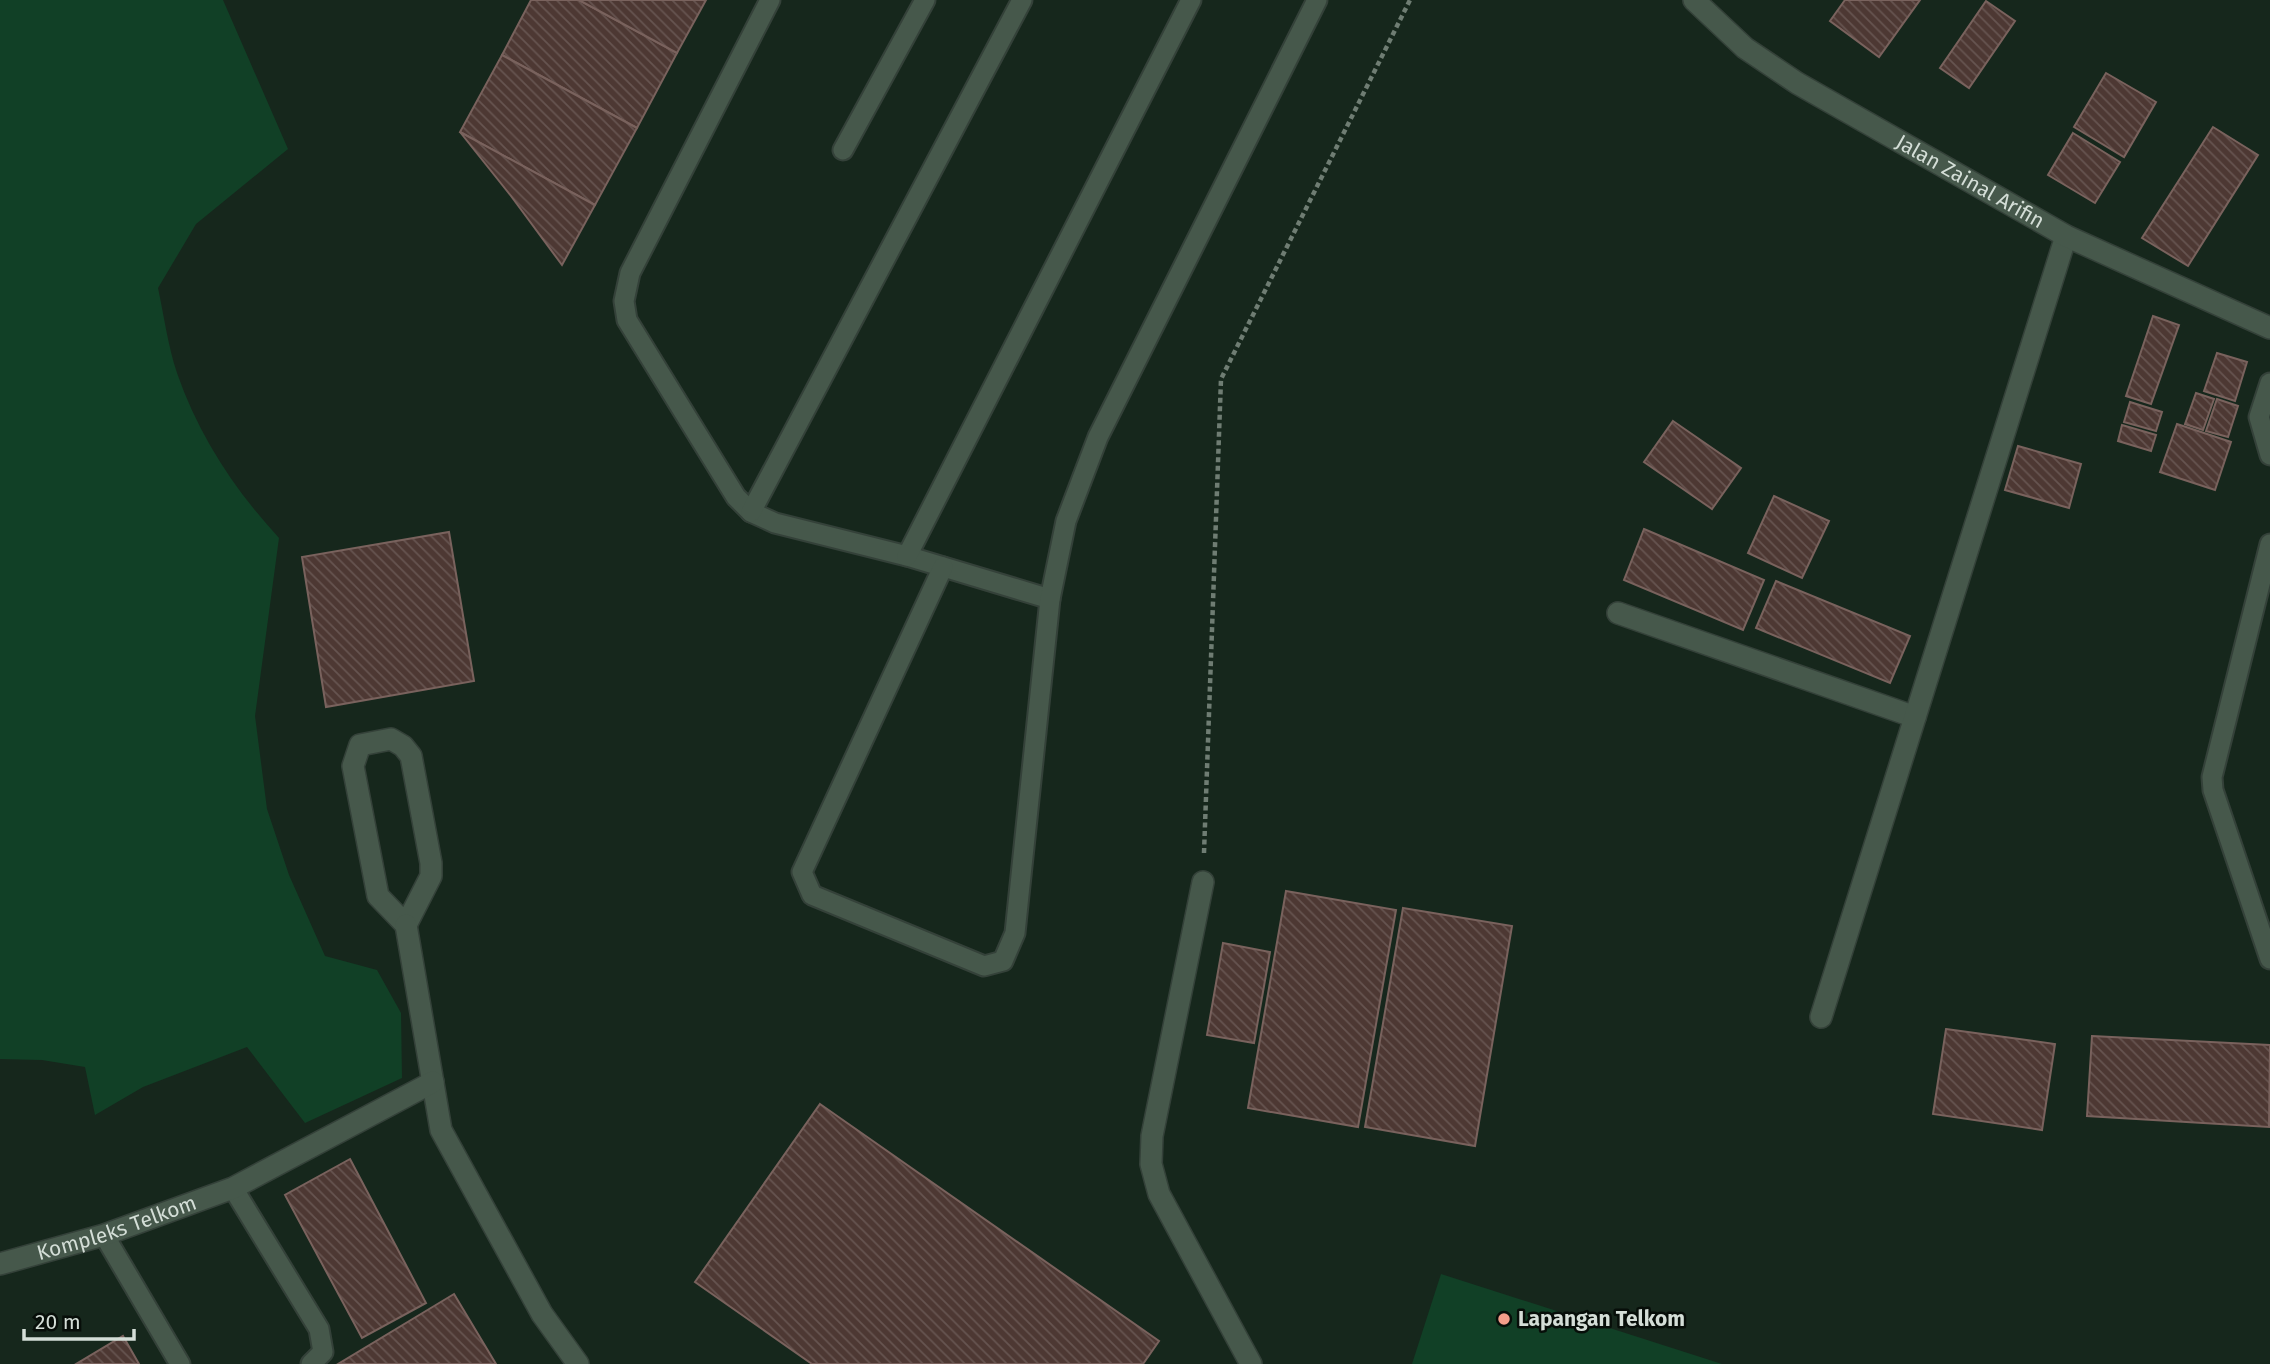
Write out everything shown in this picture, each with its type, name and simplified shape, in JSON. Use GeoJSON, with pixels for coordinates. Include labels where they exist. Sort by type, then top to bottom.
{"type":"FeatureCollection","features":[{"type":"Feature","properties":{"kind":"street","name":"Jalan Zainal Arifin"},"geometry":{"type":"LineString","coordinates":[[1694,0],[1745,48],[1797,83],[2066,236],[2270,328]]}},
{"type":"Feature","properties":{"kind":"street"},"geometry":{"type":"LineString","coordinates":[[1821,1017],[2066,236]]}},
{"type":"Feature","properties":{"kind":"street"},"geometry":{"type":"LineString","coordinates":[[1618,613],[1915,717]]}},
{"type":"Feature","properties":{"kind":"street"},"geometry":{"type":"LineString","coordinates":[[406,925],[431,876],[431,863],[411,756],[403,746],[391,739],[360,745],[354,766],[378,897],[406,925],[442,1130],[451,1151],[542,1314],[578,1364]]}},
{"type":"Feature","properties":{"kind":"street"},"geometry":{"type":"LineString","coordinates":[[1203,882],[1152,1136],[1151,1164],[1159,1194],[1251,1364]]}},
{"type":"Feature","properties":{"kind":"street","name":"Kompleks Telkom"},"geometry":{"type":"LineString","coordinates":[[0,1264],[104,1235],[233,1188],[433,1082]]}},
{"type":"Feature","properties":{"kind":"lane"},"geometry":{"type":"LineString","coordinates":[[771,0],[630,273],[624,301],[627,320],[736,497],[751,512],[775,523],[907,556],[1050,599]]}},
{"type":"Feature","properties":{"kind":"lane"},"geometry":{"type":"LineString","coordinates":[[843,150],[925,0]]}},
{"type":"Feature","properties":{"kind":"lane"},"geometry":{"type":"LineString","coordinates":[[751,512],[1022,0]]}},
{"type":"Feature","properties":{"kind":"lane"},"geometry":{"type":"LineString","coordinates":[[907,556],[1191,0]]}},
{"type":"Feature","properties":{"kind":"lane"},"geometry":{"type":"LineString","coordinates":[[943,567],[802,872],[804,883],[812,895],[984,966],[1003,961],[1015,933],[1050,599],[1066,521],[1098,437],[1317,0]]}},
{"type":"Feature","properties":{"kind":"lane"},"geometry":{"type":"LineString","coordinates":[[2270,383],[2259,417],[2270,455]]}},
{"type":"Feature","properties":{"kind":"lane"},"geometry":{"type":"LineString","coordinates":[[2270,544],[2212,777],[2213,790],[2270,960]]}},
{"type":"Feature","properties":{"kind":"lane"},"geometry":{"type":"LineString","coordinates":[[233,1188],[319,1329],[323,1352],[311,1364]]}},
{"type":"Feature","properties":{"kind":"lane"},"geometry":{"type":"LineString","coordinates":[[104,1235],[180,1364]]}},
{"type":"Feature","properties":{"kind":"path"},"geometry":{"type":"LineString","coordinates":[[1203,882],[1221,379],[1410,0]]}},
{"type":"Feature","properties":{"kind":"green space"},"geometry":{"type":"Polygon","coordinates":[[[0,0],[223,0],[288,149],[196,224],[158,288],[174,363],[196,418],[219,461],[279,538],[255,716],[267,809],[289,875],[325,956],[377,970],[401,1013],[402,1078],[305,1123],[247,1047],[143,1087],[95,1115],[85,1067],[42,1060],[0,1059],[0,0]]]}},
{"type":"Feature","properties":{"kind":"green space","name":"Lapangan Telkom"},"geometry":{"type":"Polygon","coordinates":[[[1441,1274],[1722,1364],[1412,1364],[1441,1274]]]}},
{"type":"Feature","properties":{"kind":"building"},"geometry":{"type":"Polygon","coordinates":[[[531,0],[579,0],[677,53],[637,128],[502,55],[531,0]]]}},
{"type":"Feature","properties":{"kind":"building"},"geometry":{"type":"Polygon","coordinates":[[[579,0],[706,0],[677,53],[579,0]]]}},
{"type":"Feature","properties":{"kind":"building"},"geometry":{"type":"Polygon","coordinates":[[[1845,0],[1920,0],[1879,57],[1830,21],[1845,0]]]}},
{"type":"Feature","properties":{"kind":"building"},"geometry":{"type":"Polygon","coordinates":[[[1986,1],[2015,21],[1969,88],[1940,68],[1986,1]]]}},
{"type":"Feature","properties":{"kind":"building"},"geometry":{"type":"Polygon","coordinates":[[[502,55],[637,128],[595,205],[460,132],[502,55]]]}},
{"type":"Feature","properties":{"kind":"building"},"geometry":{"type":"Polygon","coordinates":[[[2106,73],[2156,102],[2124,157],[2074,127],[2106,73]]]}},
{"type":"Feature","properties":{"kind":"building"},"geometry":{"type":"Polygon","coordinates":[[[2213,127],[2258,155],[2188,266],[2142,238],[2213,127]]]}},
{"type":"Feature","properties":{"kind":"building"},"geometry":{"type":"Polygon","coordinates":[[[460,132],[595,205],[562,265],[511,196],[460,132]]]}},
{"type":"Feature","properties":{"kind":"building"},"geometry":{"type":"Polygon","coordinates":[[[2073,133],[2120,162],[2095,203],[2048,175],[2073,133]]]}},
{"type":"Feature","properties":{"kind":"building"},"geometry":{"type":"Polygon","coordinates":[[[2153,316],[2179,325],[2151,404],[2126,396],[2153,316]]]}},
{"type":"Feature","properties":{"kind":"building"},"geometry":{"type":"Polygon","coordinates":[[[2217,353],[2247,362],[2235,401],[2204,391],[2217,353]]]}},
{"type":"Feature","properties":{"kind":"building"},"geometry":{"type":"Polygon","coordinates":[[[2196,393],[2214,399],[2203,430],[2185,424],[2196,393]]]}},
{"type":"Feature","properties":{"kind":"building"},"geometry":{"type":"Polygon","coordinates":[[[2217,399],[2238,406],[2228,437],[2206,431],[2217,399]]]}},
{"type":"Feature","properties":{"kind":"building"},"geometry":{"type":"Polygon","coordinates":[[[2130,402],[2162,412],[2156,431],[2124,422],[2130,402]]]}},
{"type":"Feature","properties":{"kind":"building"},"geometry":{"type":"Polygon","coordinates":[[[1673,421],[1741,468],[1712,509],[1644,462],[1673,421]]]}},
{"type":"Feature","properties":{"kind":"building"},"geometry":{"type":"Polygon","coordinates":[[[2177,424],[2231,442],[2215,490],[2160,472],[2177,424]]]}},
{"type":"Feature","properties":{"kind":"building"},"geometry":{"type":"Polygon","coordinates":[[[2122,425],[2156,435],[2151,451],[2118,441],[2122,425]]]}},
{"type":"Feature","properties":{"kind":"building"},"geometry":{"type":"Polygon","coordinates":[[[2018,446],[2081,464],[2069,508],[2005,490],[2018,446]]]}},
{"type":"Feature","properties":{"kind":"building"},"geometry":{"type":"Polygon","coordinates":[[[1774,496],[1829,521],[1802,578],[1748,553],[1774,496]]]}},
{"type":"Feature","properties":{"kind":"building"},"geometry":{"type":"Polygon","coordinates":[[[1644,529],[1764,580],[1743,630],[1624,580],[1644,529]]]}},
{"type":"Feature","properties":{"kind":"building"},"geometry":{"type":"Polygon","coordinates":[[[449,532],[474,681],[326,707],[302,557],[449,532]]]}},
{"type":"Feature","properties":{"kind":"building"},"geometry":{"type":"Polygon","coordinates":[[[1776,581],[1910,636],[1890,683],[1756,628],[1776,581]]]}},
{"type":"Feature","properties":{"kind":"building"},"geometry":{"type":"Polygon","coordinates":[[[1286,891],[1396,910],[1358,1127],[1248,1108],[1286,891]]]}},
{"type":"Feature","properties":{"kind":"building"},"geometry":{"type":"Polygon","coordinates":[[[1403,908],[1512,926],[1475,1146],[1365,1127],[1403,908]]]}},
{"type":"Feature","properties":{"kind":"building"},"geometry":{"type":"Polygon","coordinates":[[[1223,943],[1270,952],[1254,1043],[1207,1035],[1223,943]]]}},
{"type":"Feature","properties":{"kind":"building"},"geometry":{"type":"Polygon","coordinates":[[[1946,1029],[2055,1044],[2042,1130],[1933,1114],[1946,1029]]]}},
{"type":"Feature","properties":{"kind":"building"},"geometry":{"type":"Polygon","coordinates":[[[2092,1036],[2270,1045],[2269,1127],[2087,1116],[2092,1036]]]}},
{"type":"Feature","properties":{"kind":"building"},"geometry":{"type":"Polygon","coordinates":[[[820,1104],[1159,1341],[1143,1364],[812,1364],[695,1282],[820,1104]]]}},
{"type":"Feature","properties":{"kind":"building"},"geometry":{"type":"Polygon","coordinates":[[[350,1159],[426,1303],[362,1338],[285,1195],[350,1159]]]}},
{"type":"Feature","properties":{"kind":"building"},"geometry":{"type":"Polygon","coordinates":[[[454,1294],[496,1364],[338,1364],[454,1294]]]}},
{"type":"Feature","properties":{"kind":"building"},"geometry":{"type":"Polygon","coordinates":[[[123,1336],[139,1364],[76,1364],[123,1336]]]}},
{"type":"Feature","properties":{"kind":"place","name":"Lapangan Telkom"},"geometry":{"type":"Point","coordinates":[1504,1319]}}]}
